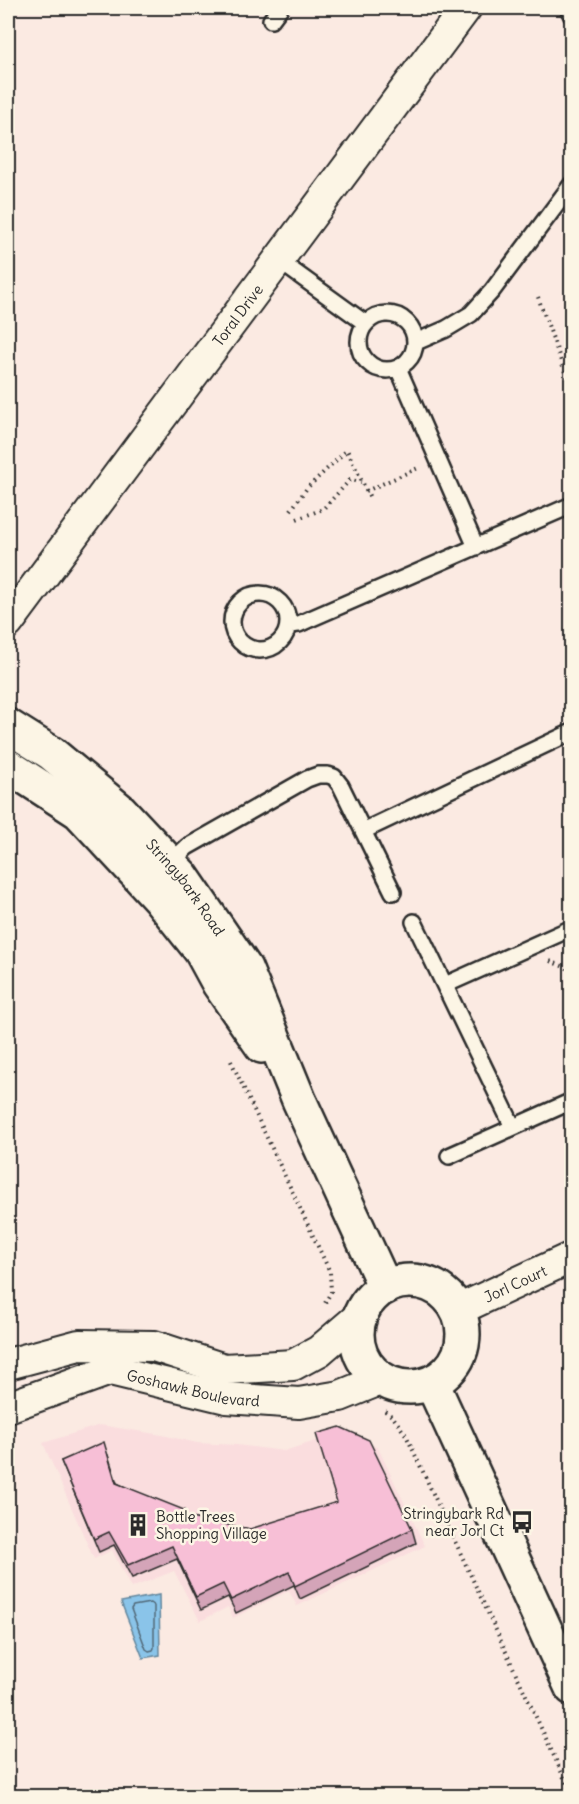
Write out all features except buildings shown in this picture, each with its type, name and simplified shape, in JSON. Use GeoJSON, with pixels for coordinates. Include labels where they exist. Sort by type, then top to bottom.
{"type":"FeatureCollection","features":[{"type":"Feature","properties":{"kind":"street","name":"Toral Drive"},"geometry":{"type":"LineString","coordinates":[[8,623],[466,8]]}},
{"type":"Feature","properties":{"kind":"street","name":"Stringybark Road"},"geometry":{"type":"LineString","coordinates":[[8,726],[51,753],[121,811],[182,876],[245,968],[299,1100],[385,1287]]}},
{"type":"Feature","properties":{"kind":"street","name":"Stringybark Road"},"geometry":{"type":"LineString","coordinates":[[8,766],[79,812],[158,897],[201,951],[219,984],[299,1100]]}},
{"type":"Feature","properties":{"kind":"street","name":"Jorl Court"},"geometry":{"type":"LineString","coordinates":[[458,1310],[572,1257]]}},
{"type":"Feature","properties":{"kind":"street"},"geometry":{"type":"LineString","coordinates":[[402,1282],[418,1282],[435,1287],[448,1297],[458,1310],[463,1326],[462,1343],[457,1359],[446,1373],[432,1383],[415,1387],[398,1386],[382,1379],[368,1367],[360,1351],[357,1333],[361,1315],[367,1304],[385,1287],[402,1282]]}},
{"type":"Feature","properties":{"kind":"street","name":"Goshawk Boulevard"},"geometry":{"type":"LineString","coordinates":[[8,1364],[79,1345],[154,1346],[224,1369],[293,1365],[319,1351],[361,1315]]}},
{"type":"Feature","properties":{"kind":"street","name":"Goshawk Boulevard"},"geometry":{"type":"LineString","coordinates":[[8,1407],[110,1370],[226,1398],[299,1403],[340,1396],[382,1379]]}},
{"type":"Feature","properties":{"kind":"street"},"geometry":{"type":"LineString","coordinates":[[432,1383],[572,1688]]}},
{"type":"Feature","properties":{"kind":"lane"},"geometry":{"type":"LineString","coordinates":[[568,8],[572,16]]}},
{"type":"Feature","properties":{"kind":"lane"},"geometry":{"type":"LineString","coordinates":[[416,342],[446,329],[471,314],[492,291],[572,184]]}},
{"type":"Feature","properties":{"kind":"lane"},"geometry":{"type":"LineString","coordinates":[[278,260],[365,323]]}},
{"type":"Feature","properties":{"kind":"lane"},"geometry":{"type":"LineString","coordinates":[[382,314],[392,314],[402,318],[414,332],[416,342],[411,358],[405,364],[389,371],[371,366],[359,351],[358,341],[365,323],[382,314]]}},
{"type":"Feature","properties":{"kind":"lane"},"geometry":{"type":"LineString","coordinates":[[398,368],[476,547]]}},
{"type":"Feature","properties":{"kind":"lane"},"geometry":{"type":"LineString","coordinates":[[288,625],[299,624],[572,505]]}},
{"type":"Feature","properties":{"kind":"lane"},"geometry":{"type":"LineString","coordinates":[[363,831],[572,732]]}},
{"type":"Feature","properties":{"kind":"lane"},"geometry":{"type":"LineString","coordinates":[[170,863],[187,847],[297,785],[318,775],[328,775],[334,777],[341,786],[393,892]]}},
{"type":"Feature","properties":{"kind":"lane"},"geometry":{"type":"LineString","coordinates":[[414,922],[513,1127]]}},
{"type":"Feature","properties":{"kind":"lane"},"geometry":{"type":"LineString","coordinates":[[445,985],[572,928]]}},
{"type":"Feature","properties":{"kind":"lane"},"geometry":{"type":"LineString","coordinates":[[449,1156],[572,1101]]}},
{"type":"Feature","properties":{"kind":"path"},"geometry":{"type":"LineString","coordinates":[[538,297],[572,392]]}},
{"type":"Feature","properties":{"kind":"path"},"geometry":{"type":"LineString","coordinates":[[291,510],[307,488],[347,450],[372,500]]}},
{"type":"Feature","properties":{"kind":"path"},"geometry":{"type":"LineString","coordinates":[[366,491],[438,459]]}},
{"type":"Feature","properties":{"kind":"path"},"geometry":{"type":"LineString","coordinates":[[297,519],[323,509],[350,480],[362,482]]}},
{"type":"Feature","properties":{"kind":"path"},"geometry":{"type":"LineString","coordinates":[[228,1054],[330,1272],[331,1292],[320,1309]]}},
{"type":"Feature","properties":{"kind":"path"},"geometry":{"type":"LineString","coordinates":[[340,1396],[349,1410],[369,1406],[386,1412],[393,1417],[406,1435],[572,1795]]}},
{"type":"Feature","properties":{"kind":"shaded area","name":"Bottle Trees Shopping Village"},"geometry":{"type":"Polygon","coordinates":[[[100,1425],[197,1443],[284,1451],[322,1439],[342,1429],[378,1448],[425,1546],[297,1606],[289,1591],[233,1618],[228,1607],[200,1621],[174,1571],[131,1588],[112,1550],[94,1559],[43,1443],[100,1425]]]}},
{"type":"Feature","properties":{"kind":"water"},"geometry":{"type":"Polygon","coordinates":[[[159,1595],[160,1655],[143,1658],[121,1602],[159,1595]]]}},
{"type":"Feature","properties":{"kind":"place","name":"Stringybark Rd near Jorl Ct"},"geometry":{"type":"Point","coordinates":[522,1522]}},
{"type":"Feature","properties":{"kind":"place","name":"Bottle Trees Shopping Village"},"geometry":{"type":"Point","coordinates":[138,1525]}}]}
